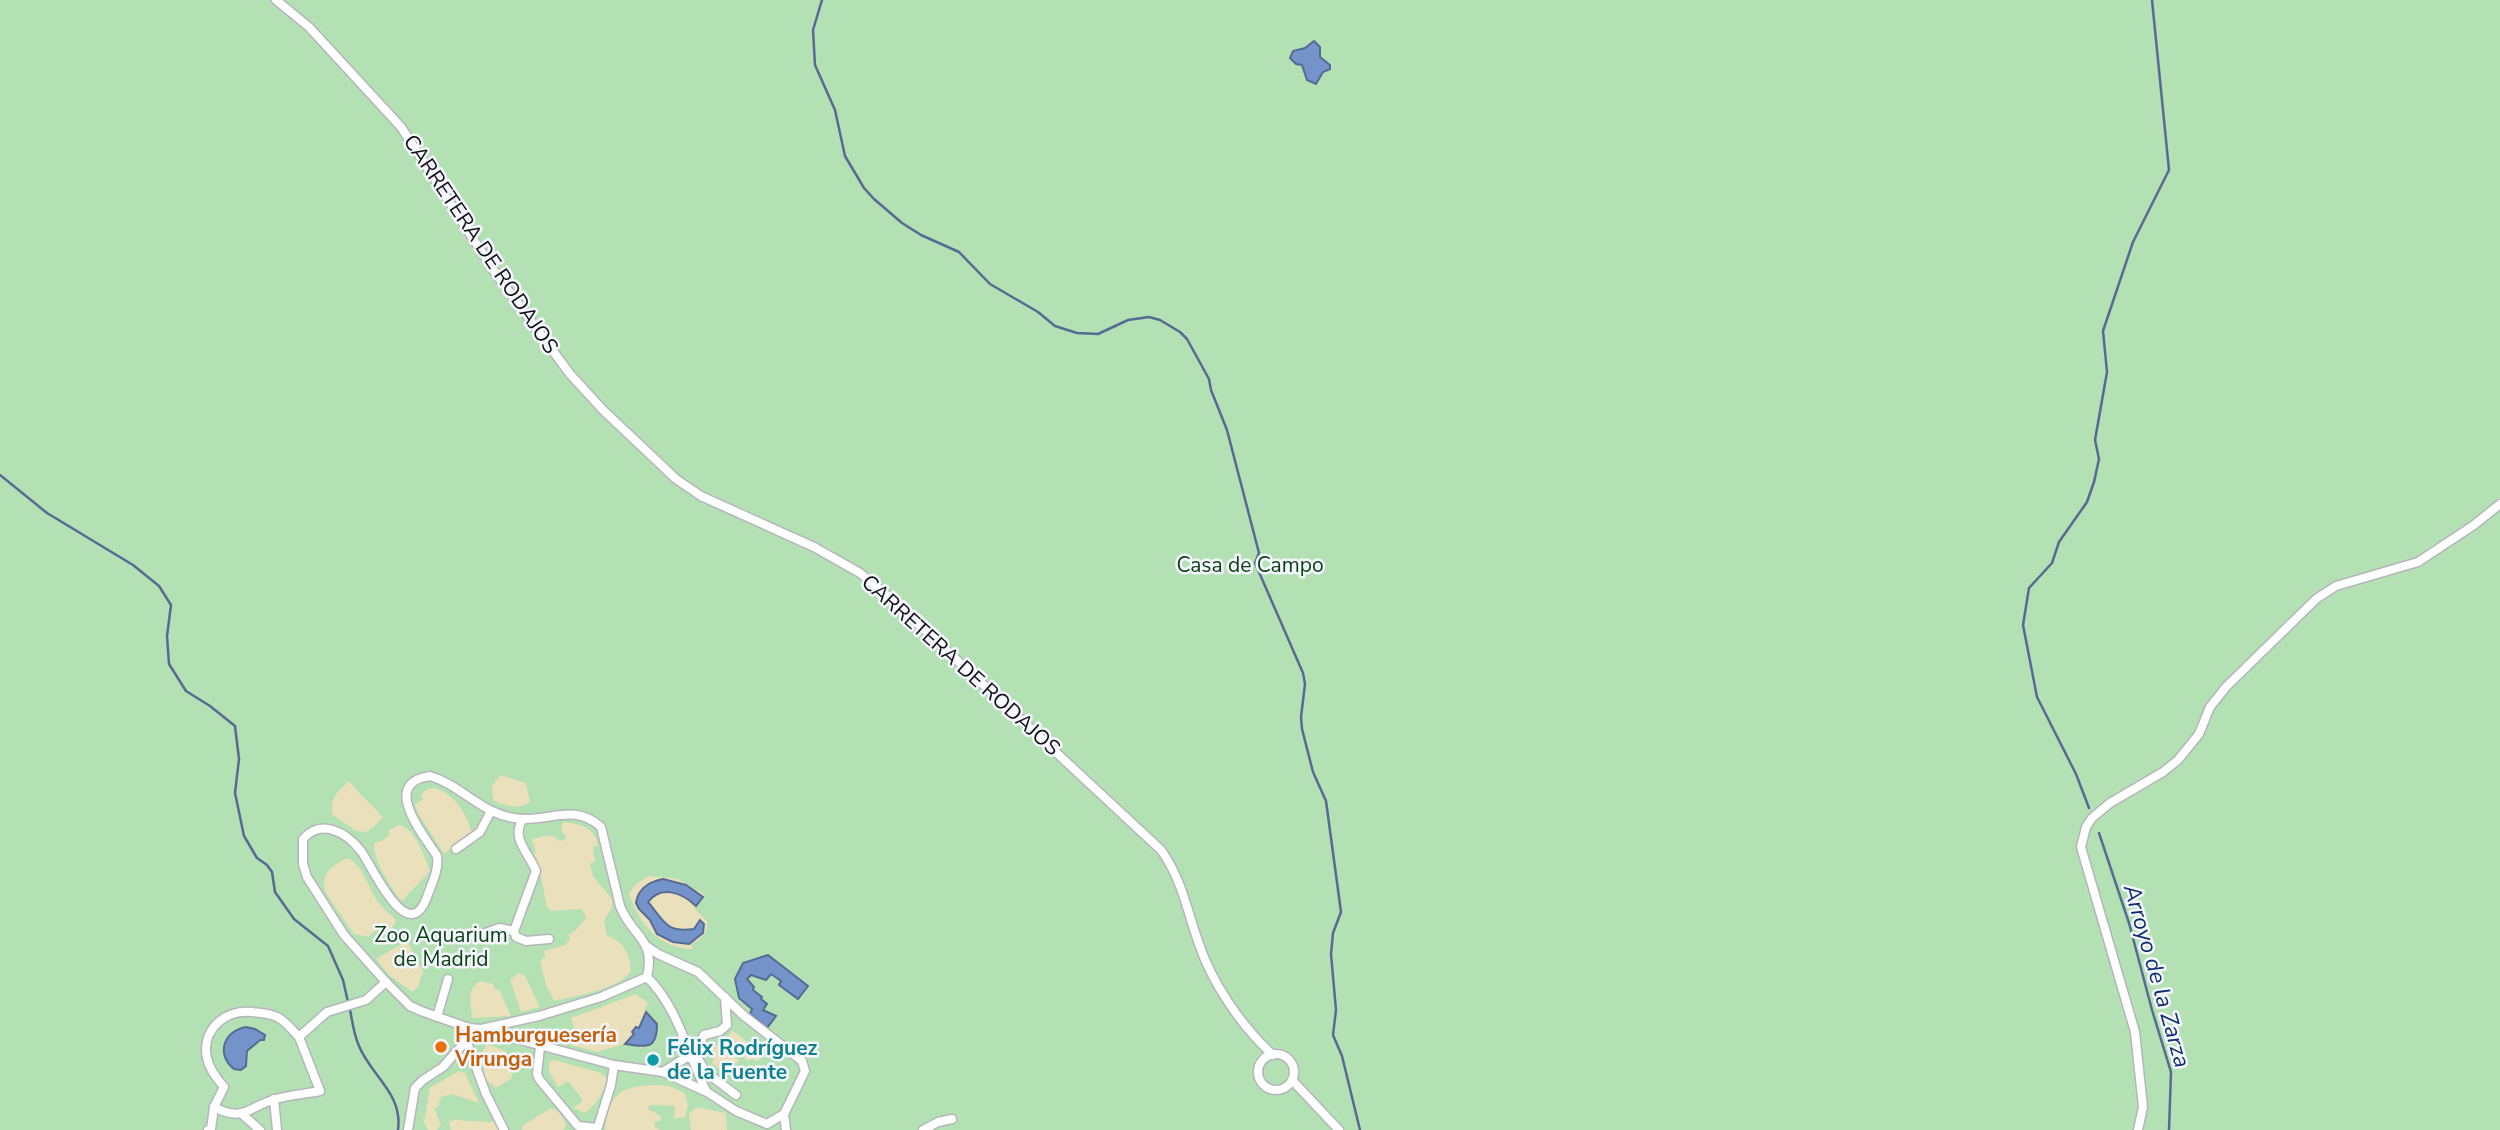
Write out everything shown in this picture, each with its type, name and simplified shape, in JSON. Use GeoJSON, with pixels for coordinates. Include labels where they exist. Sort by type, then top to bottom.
{"type":"FeatureCollection","features":[{"type":"Feature","properties":{"kind":"street","name":"CARRETERA DE RODAJOS"},"geometry":{"type":"LineString","coordinates":[[276,0],[310,27],[401,127],[496,274],[570,374],[603,410],[676,479],[701,496],[814,547],[860,573],[1161,850],[1181,884],[1199,944],[1212,976],[1232,1007],[1273,1055]]}},
{"type":"Feature","properties":{"kind":"street"},"geometry":{"type":"LineString","coordinates":[[2138,1130],[2143,1107],[2135,1032],[2081,847],[2086,827],[2092,818],[2110,803],[2145,784],[2178,760],[2199,734],[2210,707],[2226,687],[2316,599],[2336,586],[2417,562],[2500,505]]}},
{"type":"Feature","properties":{"kind":"street"},"geometry":{"type":"LineString","coordinates":[[767,1124],[784,1114],[805,1072],[802,1061],[743,1015],[698,972],[648,947],[624,917],[601,827],[584,816],[570,814],[523,819],[475,803],[439,778],[422,777],[408,790],[408,810],[437,856],[438,864],[424,905],[419,911],[410,914],[399,910],[360,850],[345,836],[322,827],[311,830],[303,839],[303,864],[307,877],[344,935],[410,1006],[469,1028],[481,1029],[540,1047],[614,1065],[663,1072],[707,1092],[736,1111],[777,1130]]}},
{"type":"Feature","properties":{"kind":"street"},"geometry":{"type":"LineString","coordinates":[[456,849],[480,832],[491,810]]}},
{"type":"Feature","properties":{"kind":"street"},"geometry":{"type":"LineString","coordinates":[[523,819],[518,837],[536,871],[514,931],[516,937],[526,941],[549,939]]}},
{"type":"Feature","properties":{"kind":"street"},"geometry":{"type":"LineString","coordinates":[[438,864],[447,855]]}},
{"type":"Feature","properties":{"kind":"street"},"geometry":{"type":"LineString","coordinates":[[475,937],[499,928],[514,931]]}},
{"type":"Feature","properties":{"kind":"street"},"geometry":{"type":"LineString","coordinates":[[647,977],[650,962],[648,947]]}},
{"type":"Feature","properties":{"kind":"street"},"geometry":{"type":"LineString","coordinates":[[481,1029],[539,1016],[601,997],[647,977]]}},
{"type":"Feature","properties":{"kind":"street"},"geometry":{"type":"LineString","coordinates":[[647,977],[659,989],[675,1019],[707,1092]]}},
{"type":"Feature","properties":{"kind":"street"},"geometry":{"type":"LineString","coordinates":[[437,1017],[448,979]]}},
{"type":"Feature","properties":{"kind":"street"},"geometry":{"type":"LineString","coordinates":[[299,1037],[327,1012],[366,1000],[386,982]]}},
{"type":"Feature","properties":{"kind":"street"},"geometry":{"type":"LineString","coordinates":[[663,1072],[692,1056],[704,1035],[720,1031],[727,1025],[725,997]]}},
{"type":"Feature","properties":{"kind":"street"},"geometry":{"type":"LineString","coordinates":[[210,1130],[214,1107],[224,1087],[211,1069],[206,1048],[208,1037],[221,1018],[244,1011],[269,1014],[280,1019],[299,1037],[320,1091],[274,1099],[243,1115],[227,1114],[214,1107]]}},
{"type":"Feature","properties":{"kind":"street"},"geometry":{"type":"LineString","coordinates":[[408,1130],[415,1088],[422,1080],[443,1067],[465,1042],[469,1028]]}},
{"type":"Feature","properties":{"kind":"street"},"geometry":{"type":"LineString","coordinates":[[465,1042],[504,1130]]}},
{"type":"Feature","properties":{"kind":"street"},"geometry":{"type":"LineString","coordinates":[[540,1047],[537,1077],[576,1128],[597,1129],[611,1086],[614,1065]]}},
{"type":"Feature","properties":{"kind":"street"},"geometry":{"type":"LineString","coordinates":[[1273,1055],[1288,1059],[1293,1070],[1292,1080],[1287,1086],[1276,1090],[1262,1083],[1258,1072],[1259,1066],[1267,1057],[1273,1055]]}},
{"type":"Feature","properties":{"kind":"street"},"geometry":{"type":"LineString","coordinates":[[692,1056],[706,1072],[736,1095]]}},
{"type":"Feature","properties":{"kind":"street"},"geometry":{"type":"LineString","coordinates":[[1292,1080],[1339,1130]]}},
{"type":"Feature","properties":{"kind":"street"},"geometry":{"type":"LineString","coordinates":[[274,1099],[277,1130]]}},
{"type":"Feature","properties":{"kind":"street"},"geometry":{"type":"LineString","coordinates":[[784,1114],[786,1130]]}},
{"type":"Feature","properties":{"kind":"street"},"geometry":{"type":"LineString","coordinates":[[243,1115],[260,1130]]}},
{"type":"Feature","properties":{"kind":"street"},"geometry":{"type":"LineString","coordinates":[[923,1130],[951,1119]]}},
{"type":"Feature","properties":{"kind":"green space","name":"Casa de Campo"},"geometry":{"type":"Polygon","coordinates":[[[0,0],[2500,0],[2500,1130],[0,1130],[0,0]]]}},
{"type":"Feature","properties":{"kind":"sand"},"geometry":{"type":"Polygon","coordinates":[[[500,775],[526,783],[530,802],[512,806],[493,800],[492,787],[500,775]]]}},
{"type":"Feature","properties":{"kind":"sand"},"geometry":{"type":"Polygon","coordinates":[[[349,781],[383,818],[367,832],[356,831],[333,815],[333,800],[349,781]]]}},
{"type":"Feature","properties":{"kind":"sand"},"geometry":{"type":"Polygon","coordinates":[[[435,788],[448,795],[459,806],[472,832],[444,854],[415,804],[423,800],[421,795],[427,789],[435,788]]]}},
{"type":"Feature","properties":{"kind":"sand"},"geometry":{"type":"Polygon","coordinates":[[[563,822],[590,830],[596,839],[598,845],[593,847],[595,862],[590,863],[593,876],[612,899],[612,908],[604,920],[607,936],[625,948],[631,970],[626,977],[608,987],[554,1001],[546,985],[540,961],[545,956],[544,951],[565,945],[570,939],[568,935],[586,918],[582,909],[551,911],[547,907],[537,858],[533,854],[536,854],[532,839],[550,835],[559,841],[565,840],[566,836],[561,831],[563,822]]]}},
{"type":"Feature","properties":{"kind":"sand"},"geometry":{"type":"Polygon","coordinates":[[[400,825],[415,838],[430,871],[402,901],[383,873],[374,848],[375,842],[382,841],[389,835],[389,830],[400,825]]]}},
{"type":"Feature","properties":{"kind":"sand"},"geometry":{"type":"Polygon","coordinates":[[[347,858],[357,865],[379,903],[396,920],[391,930],[378,929],[368,937],[354,934],[327,895],[324,882],[327,872],[347,858]]]}},
{"type":"Feature","properties":{"kind":"sand"},"geometry":{"type":"Polygon","coordinates":[[[648,876],[678,879],[705,895],[694,908],[707,921],[706,929],[701,938],[691,944],[693,949],[681,948],[661,939],[638,915],[629,894],[635,885],[648,876]]]}},
{"type":"Feature","properties":{"kind":"sand"},"geometry":{"type":"Polygon","coordinates":[[[407,941],[423,971],[418,987],[412,992],[389,975],[376,959],[407,941]]]}},
{"type":"Feature","properties":{"kind":"sand"},"geometry":{"type":"Polygon","coordinates":[[[518,973],[525,976],[540,1007],[521,1012],[510,980],[518,973]]]}},
{"type":"Feature","properties":{"kind":"sand"},"geometry":{"type":"Polygon","coordinates":[[[480,981],[493,984],[496,991],[499,989],[511,1016],[473,1018],[471,993],[480,981]]]}},
{"type":"Feature","properties":{"kind":"sand"},"geometry":{"type":"Polygon","coordinates":[[[636,994],[648,1003],[645,1010],[657,1024],[655,1039],[650,1045],[641,1048],[628,1043],[597,1052],[571,1045],[576,1033],[571,1018],[636,994]]]}},
{"type":"Feature","properties":{"kind":"sand"},"geometry":{"type":"Polygon","coordinates":[[[732,1030],[760,1052],[759,1061],[749,1061],[731,1049],[734,1043],[728,1037],[732,1030]]]}},
{"type":"Feature","properties":{"kind":"sand"},"geometry":{"type":"Polygon","coordinates":[[[487,1044],[507,1052],[505,1058],[511,1064],[512,1078],[496,1088],[485,1079],[482,1053],[487,1044]]]}},
{"type":"Feature","properties":{"kind":"sand"},"geometry":{"type":"Polygon","coordinates":[[[715,1044],[739,1060],[724,1078],[724,1073],[712,1063],[712,1052],[708,1050],[715,1044]]]}},
{"type":"Feature","properties":{"kind":"sand"},"geometry":{"type":"Polygon","coordinates":[[[554,1060],[601,1073],[607,1078],[599,1097],[585,1113],[571,1107],[583,1100],[568,1081],[558,1087],[549,1072],[549,1062],[554,1060]]]}},
{"type":"Feature","properties":{"kind":"sand"},"geometry":{"type":"Polygon","coordinates":[[[459,1071],[465,1073],[479,1103],[452,1094],[441,1097],[438,1107],[434,1108],[441,1124],[437,1130],[428,1130],[424,1122],[430,1088],[459,1071]]]}},
{"type":"Feature","properties":{"kind":"sand"},"geometry":{"type":"Polygon","coordinates":[[[669,1086],[685,1093],[688,1106],[685,1117],[672,1119],[675,1106],[652,1105],[648,1109],[661,1116],[654,1126],[660,1130],[605,1130],[609,1107],[619,1094],[635,1087],[669,1086]]]}},
{"type":"Feature","properties":{"kind":"sand"},"geometry":{"type":"Polygon","coordinates":[[[697,1107],[726,1113],[727,1130],[691,1130],[689,1114],[697,1107]]]}},
{"type":"Feature","properties":{"kind":"sand"},"geometry":{"type":"Polygon","coordinates":[[[551,1108],[562,1117],[566,1125],[564,1130],[522,1130],[522,1126],[551,1108]]]}},
{"type":"Feature","properties":{"kind":"sand"},"geometry":{"type":"Polygon","coordinates":[[[455,1119],[489,1123],[495,1120],[499,1130],[451,1130],[449,1122],[455,1119]]]}},
{"type":"Feature","properties":{"kind":"water"},"geometry":{"type":"Polygon","coordinates":[[[1314,41],[1320,47],[1320,57],[1330,65],[1330,69],[1323,72],[1316,84],[1307,80],[1302,65],[1296,64],[1290,58],[1293,51],[1305,48],[1314,41]]]}},
{"type":"Feature","properties":{"kind":"water"},"geometry":{"type":"Polygon","coordinates":[[[663,879],[686,885],[703,897],[696,906],[678,894],[665,892],[659,893],[648,902],[667,925],[677,929],[694,929],[700,920],[704,924],[703,933],[689,944],[673,942],[657,934],[636,903],[645,886],[663,879]]]}},
{"type":"Feature","properties":{"kind":"water"},"geometry":{"type":"Polygon","coordinates":[[[768,955],[808,986],[798,999],[779,985],[781,981],[771,974],[766,980],[751,975],[747,979],[754,987],[753,990],[767,1004],[763,1010],[776,1016],[767,1028],[750,1014],[752,1009],[739,998],[735,979],[743,963],[768,955]]]}},
{"type":"Feature","properties":{"kind":"water"},"geometry":{"type":"Polygon","coordinates":[[[646,1012],[657,1024],[655,1039],[648,1045],[625,1044],[634,1034],[632,1032],[636,1027],[639,1028],[646,1012]]]}},
{"type":"Feature","properties":{"kind":"water"},"geometry":{"type":"Polygon","coordinates":[[[246,1027],[265,1035],[264,1040],[260,1040],[247,1051],[246,1066],[241,1070],[234,1069],[225,1057],[225,1044],[232,1033],[246,1027]]]}},
{"type":"Feature","properties":{"kind":"waterway"},"geometry":{"type":"LineString","coordinates":[[822,0],[813,30],[815,65],[835,110],[845,156],[864,188],[874,199],[921,235],[959,252],[990,284],[1038,312],[1055,326],[1077,333],[1098,334],[1128,320],[1149,317],[1160,320],[1187,339],[1209,379],[1227,430],[1259,553],[1255,563],[1303,673],[1305,684],[1302,729],[1313,772],[1326,801],[1341,912],[1333,933],[1331,954],[1336,1010],[1333,1035],[1342,1056],[1360,1130]]}},
{"type":"Feature","properties":{"kind":"waterway","name":"Arroyo de la Zarza"},"geometry":{"type":"LineString","coordinates":[[2089,808],[2076,774],[2037,697],[2023,625],[2029,588],[2052,563],[2059,542],[2087,502],[2094,482],[2099,459],[2095,440],[2107,372],[2103,331],[2133,242],[2169,170],[2152,0]]}},
{"type":"Feature","properties":{"kind":"waterway"},"geometry":{"type":"LineString","coordinates":[[0,475],[47,513],[133,565],[159,586],[171,605],[167,636],[169,664],[186,691],[235,726],[239,759],[235,793],[244,836],[257,858],[272,872],[275,892],[294,919],[328,946],[343,980],[348,1002]]}},
{"type":"Feature","properties":{"kind":"waterway","name":"Arroyo de la Zarza"},"geometry":{"type":"LineString","coordinates":[[2099,833],[2129,923],[2171,1072],[2169,1130]]}},
{"type":"Feature","properties":{"kind":"waterway"},"geometry":{"type":"LineString","coordinates":[[350,1009],[354,1033],[364,1057],[396,1105],[398,1130]]}},
{"type":"Feature","properties":{"kind":"place","name":"Hamburguesería Virunga"},"geometry":{"type":"Point","coordinates":[441,1047]}},
{"type":"Feature","properties":{"kind":"place","name":"Félix Rodríguez de la Fuente"},"geometry":{"type":"Point","coordinates":[653,1060]}},
{"type":"Feature","properties":{"kind":"park label","name":"Zoo Aquarium de Madrid"},"geometry":{"type":"Point","coordinates":[441,947]}}]}
